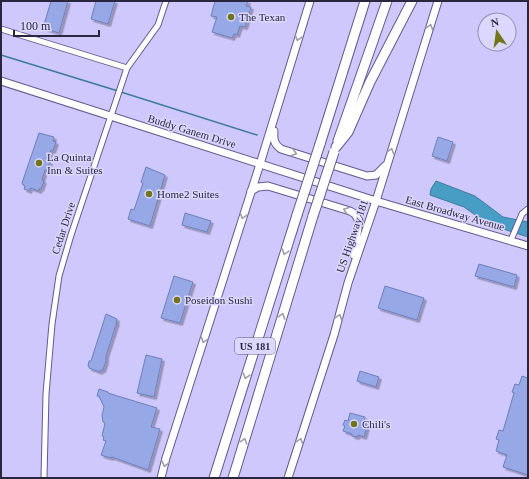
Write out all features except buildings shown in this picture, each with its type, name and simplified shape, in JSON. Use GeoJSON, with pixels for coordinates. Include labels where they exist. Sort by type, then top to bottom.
{"type":"FeatureCollection","features":[{"type":"Feature","properties":{"kind":"highway","name":"US 181"},"geometry":{"type":"LineString","coordinates":[[214,478],[365,1]]}},
{"type":"Feature","properties":{"kind":"highway","name":"US 181"},"geometry":{"type":"LineString","coordinates":[[233,478],[313,216],[386,1]]}},
{"type":"Feature","properties":{"kind":"highway"},"geometry":{"type":"LineString","coordinates":[[335,149],[348,132],[370,82],[412,1]]}},
{"type":"Feature","properties":{"kind":"highway"},"geometry":{"type":"LineString","coordinates":[[207,478],[220,459]]}},
{"type":"Feature","properties":{"kind":"main road"},"geometry":{"type":"LineString","coordinates":[[161,478],[310,1]]}},
{"type":"Feature","properties":{"kind":"main road","name":"US Highway 181"},"geometry":{"type":"LineString","coordinates":[[288,478],[334,335],[348,283],[376,201],[438,1]]}},
{"type":"Feature","properties":{"kind":"main road","name":"Buddy Ganem Drive"},"geometry":{"type":"LineString","coordinates":[[1,81],[112,116],[149,130],[376,201]]}},
{"type":"Feature","properties":{"kind":"main road"},"geometry":{"type":"LineString","coordinates":[[280,99],[273,138],[277,146],[281,149],[367,176],[376,175],[386,165]]}},
{"type":"Feature","properties":{"kind":"main road"},"geometry":{"type":"LineString","coordinates":[[251,191],[258,187],[268,186],[350,211],[355,214],[359,221],[359,230],[348,283]]}},
{"type":"Feature","properties":{"kind":"main road","name":"East Broadway Avenue"},"geometry":{"type":"LineString","coordinates":[[376,201],[513,237],[528,246]]}},
{"type":"Feature","properties":{"kind":"street","name":"Cedar Drive"},"geometry":{"type":"LineString","coordinates":[[44,478],[46,394],[52,324],[59,276],[71,235],[127,68],[158,26],[166,1]]}},
{"type":"Feature","properties":{"kind":"street"},"geometry":{"type":"LineString","coordinates":[[1,28],[127,68]]}},
{"type":"Feature","properties":{"kind":"street"},"geometry":{"type":"LineString","coordinates":[[513,237],[523,212],[528,209]]}},
{"type":"Feature","properties":{"kind":"water"},"geometry":{"type":"Polygon","coordinates":[[[436,181],[475,196],[503,217],[528,222],[528,237],[488,224],[464,207],[430,195],[431,189],[436,181]]]}},
{"type":"Feature","properties":{"kind":"waterway"},"geometry":{"type":"LineString","coordinates":[[1,55],[118,91]]}},
{"type":"Feature","properties":{"kind":"waterway"},"geometry":{"type":"LineString","coordinates":[[121,92],[257,135]]}},
{"type":"Feature","properties":{"kind":"place","name":"The Texan"},"geometry":{"type":"Point","coordinates":[231,17]}},
{"type":"Feature","properties":{"kind":"place","name":"La Quinta Inn & Suites"},"geometry":{"type":"Point","coordinates":[39,163]}},
{"type":"Feature","properties":{"kind":"place","name":"Home2 Suites"},"geometry":{"type":"Point","coordinates":[149,194]}},
{"type":"Feature","properties":{"kind":"place","name":"Poseidon Sushi"},"geometry":{"type":"Point","coordinates":[177,300]}},
{"type":"Feature","properties":{"kind":"place","name":"Chili's"},"geometry":{"type":"Point","coordinates":[354,424]}}]}
